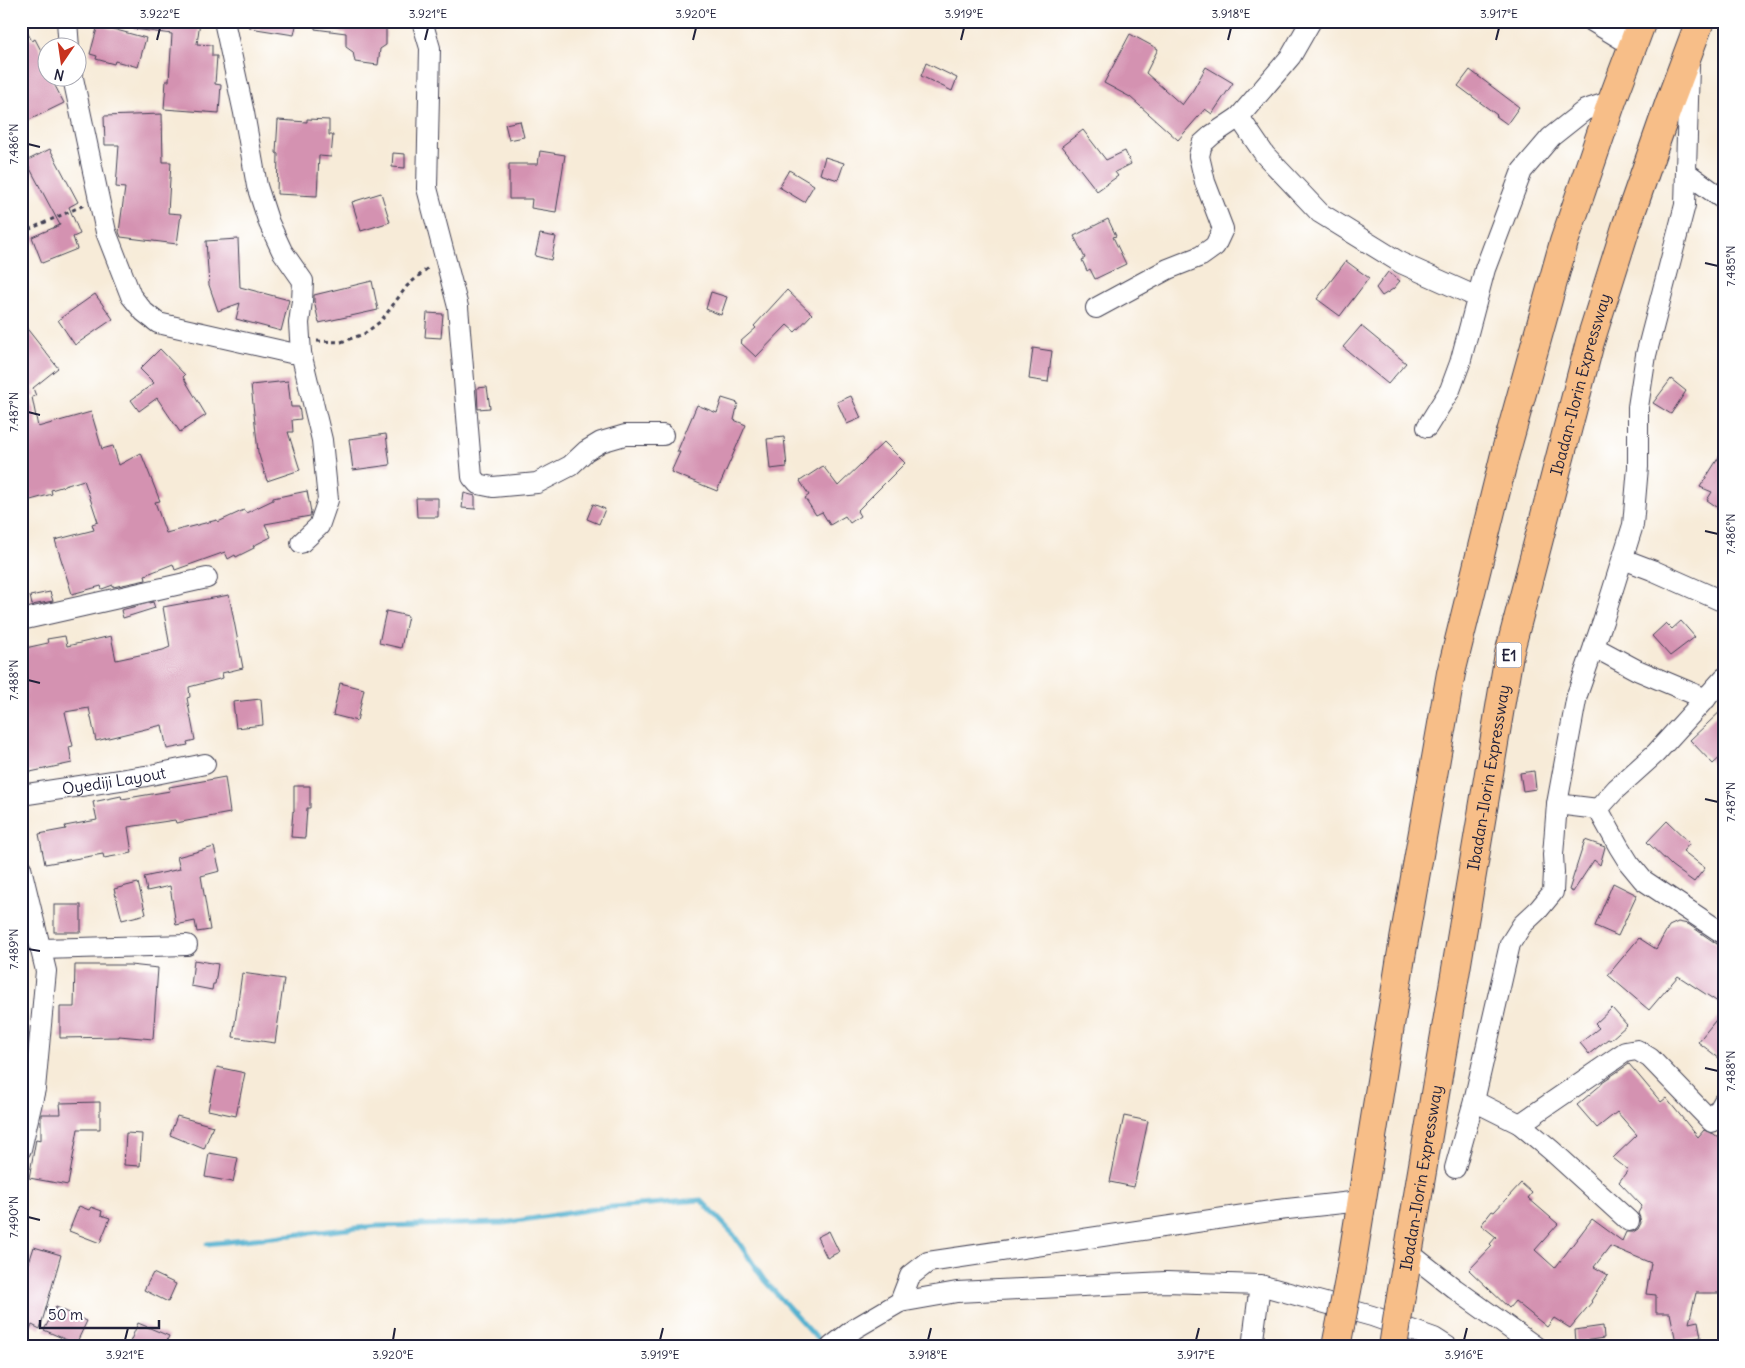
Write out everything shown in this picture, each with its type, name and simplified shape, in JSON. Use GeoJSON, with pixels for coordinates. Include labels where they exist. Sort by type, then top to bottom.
{"type":"FeatureCollection","features":[{"type":"Feature","properties":{"kind":"highway","name":"Ibadan-Ilorin Expressway"},"geometry":{"type":"LineString","coordinates":[[1393,1347],[1509,654],[1590,342],[1627,224],[1700,21]]}},
{"type":"Feature","properties":{"kind":"highway"},"geometry":{"type":"LineString","coordinates":[[1336,1347],[1349,1280],[1451,673],[1505,454],[1561,252],[1612,102],[1638,33]]}},
{"type":"Feature","properties":{"kind":"street"},"geometry":{"type":"LineString","coordinates":[[67,21],[68,38]]}},
{"type":"Feature","properties":{"kind":"street"},"geometry":{"type":"LineString","coordinates":[[224,21],[257,186],[268,223],[282,251],[302,281],[299,323],[301,347],[322,440],[328,500],[319,526],[301,543]]}},
{"type":"Feature","properties":{"kind":"street"},"geometry":{"type":"LineString","coordinates":[[422,21],[430,48],[427,188],[458,307],[472,477],[478,484],[493,486],[537,483],[570,466],[586,451],[601,442],[625,435],[663,435]]}},
{"type":"Feature","properties":{"kind":"street"},"geometry":{"type":"LineString","coordinates":[[1096,308],[1168,269],[1201,256],[1216,246],[1223,229],[1204,182],[1199,156],[1202,144],[1238,117],[1291,56],[1311,21]]}},
{"type":"Feature","properties":{"kind":"street"},"geometry":{"type":"LineString","coordinates":[[1592,21],[1638,33]]}},
{"type":"Feature","properties":{"kind":"street"},"geometry":{"type":"LineString","coordinates":[[1456,1168],[1474,1101],[1510,944],[1522,925],[1539,909],[1552,892],[1557,804],[1577,695],[1633,525],[1638,467],[1638,407],[1646,355],[1686,205],[1689,50]]}},
{"type":"Feature","properties":{"kind":"street"},"geometry":{"type":"LineString","coordinates":[[75,88],[106,232],[131,296],[144,312],[158,323],[291,353],[301,347]]}},
{"type":"Feature","properties":{"kind":"street"},"geometry":{"type":"LineString","coordinates":[[1427,427],[1450,390],[1460,363],[1485,269],[1522,171],[1551,137],[1585,110],[1612,102]]}},
{"type":"Feature","properties":{"kind":"street"},"geometry":{"type":"LineString","coordinates":[[1238,117],[1265,155],[1320,213],[1401,264],[1477,297]]}},
{"type":"Feature","properties":{"kind":"street"},"geometry":{"type":"LineString","coordinates":[[1687,173],[1724,200]]}},
{"type":"Feature","properties":{"kind":"street"},"geometry":{"type":"LineString","coordinates":[[1622,559],[1652,570],[1724,602]]}},
{"type":"Feature","properties":{"kind":"street"},"geometry":{"type":"LineString","coordinates":[[21,620],[206,578]]}},
{"type":"Feature","properties":{"kind":"street"},"geometry":{"type":"LineString","coordinates":[[1594,647],[1637,670],[1706,699]]}},
{"type":"Feature","properties":{"kind":"street"},"geometry":{"type":"LineString","coordinates":[[1598,810],[1616,789],[1656,753],[1724,678]]}},
{"type":"Feature","properties":{"kind":"street","name":"Oyediji Layout"},"geometry":{"type":"LineString","coordinates":[[21,795],[146,776],[205,764]]}},
{"type":"Feature","properties":{"kind":"street"},"geometry":{"type":"LineString","coordinates":[[1557,804],[1598,810]]}},
{"type":"Feature","properties":{"kind":"street"},"geometry":{"type":"LineString","coordinates":[[1598,810],[1619,847],[1643,880],[1724,934]]}},
{"type":"Feature","properties":{"kind":"street"},"geometry":{"type":"LineString","coordinates":[[21,868],[46,971],[35,1089],[21,1149]]}},
{"type":"Feature","properties":{"kind":"street"},"geometry":{"type":"LineString","coordinates":[[41,949],[187,945]]}},
{"type":"Feature","properties":{"kind":"street"},"geometry":{"type":"LineString","coordinates":[[1520,1124],[1625,1052],[1637,1050],[1650,1058],[1712,1122],[1724,1101]]}},
{"type":"Feature","properties":{"kind":"street"},"geometry":{"type":"LineString","coordinates":[[1474,1101],[1520,1124],[1629,1221]]}},
{"type":"Feature","properties":{"kind":"street"},"geometry":{"type":"LineString","coordinates":[[900,1302],[910,1276],[928,1262],[1278,1210],[1361,1201]]}},
{"type":"Feature","properties":{"kind":"street"},"geometry":{"type":"LineString","coordinates":[[1408,1252],[1536,1347]]}},
{"type":"Feature","properties":{"kind":"street"},"geometry":{"type":"LineString","coordinates":[[831,1347],[854,1329],[900,1302],[957,1292],[1166,1282],[1260,1285],[1372,1316],[1434,1338],[1448,1347]]}},
{"type":"Feature","properties":{"kind":"street"},"geometry":{"type":"LineString","coordinates":[[1252,1347],[1260,1285]]}},
{"type":"Feature","properties":{"kind":"path"},"geometry":{"type":"LineString","coordinates":[[21,233],[98,198]]}},
{"type":"Feature","properties":{"kind":"path"},"geometry":{"type":"LineString","coordinates":[[301,347],[342,342],[364,334],[381,321],[406,286],[444,255]]}},
{"type":"Feature","properties":{"kind":"building"},"geometry":{"type":"Polygon","coordinates":[[[21,21],[32,41],[35,39],[38,45],[38,88],[56,88],[64,103],[21,124],[21,21]]]}},
{"type":"Feature","properties":{"kind":"building"},"geometry":{"type":"Polygon","coordinates":[[[134,21],[200,21],[197,44],[212,45],[212,56],[217,56],[215,84],[221,85],[219,113],[164,109],[166,81],[169,81],[172,34],[134,29],[134,21]]]}},
{"type":"Feature","properties":{"kind":"building"},"geometry":{"type":"Polygon","coordinates":[[[250,21],[297,21],[294,35],[250,28],[250,21]]]}},
{"type":"Feature","properties":{"kind":"building"},"geometry":{"type":"Polygon","coordinates":[[[315,21],[386,21],[386,45],[380,49],[378,65],[355,62],[353,52],[346,47],[346,33],[315,29],[315,21]]]}},
{"type":"Feature","properties":{"kind":"building"},"geometry":{"type":"Polygon","coordinates":[[[98,25],[146,38],[138,67],[115,61],[114,64],[96,59],[97,56],[90,54],[98,25]]]}},
{"type":"Feature","properties":{"kind":"building"},"geometry":{"type":"Polygon","coordinates":[[[1130,34],[1158,49],[1146,73],[1182,105],[1206,67],[1233,83],[1212,114],[1205,109],[1178,140],[1130,97],[1104,83],[1130,34]]]}},
{"type":"Feature","properties":{"kind":"building"},"geometry":{"type":"Polygon","coordinates":[[[926,63],[957,78],[952,91],[921,76],[926,63]]]}},
{"type":"Feature","properties":{"kind":"building"},"geometry":{"type":"Polygon","coordinates":[[[1470,70],[1519,107],[1507,124],[1458,86],[1470,70]]]}},
{"type":"Feature","properties":{"kind":"building"},"geometry":{"type":"Polygon","coordinates":[[[162,114],[163,162],[171,162],[168,213],[181,214],[177,244],[121,237],[119,232],[125,188],[116,187],[119,145],[105,145],[104,116],[162,114]]]}},
{"type":"Feature","properties":{"kind":"building"},"geometry":{"type":"Polygon","coordinates":[[[307,119],[329,120],[329,135],[333,135],[331,157],[319,156],[317,196],[277,194],[278,154],[276,153],[278,120],[307,122],[307,119]]]}},
{"type":"Feature","properties":{"kind":"building"},"geometry":{"type":"Polygon","coordinates":[[[520,121],[524,137],[509,140],[505,124],[520,121]]]}},
{"type":"Feature","properties":{"kind":"building"},"geometry":{"type":"Polygon","coordinates":[[[1083,130],[1106,160],[1125,151],[1131,164],[1115,172],[1118,176],[1097,191],[1062,146],[1083,130]]]}},
{"type":"Feature","properties":{"kind":"building"},"geometry":{"type":"Polygon","coordinates":[[[50,149],[78,202],[69,207],[80,234],[73,237],[77,249],[42,263],[32,237],[60,225],[26,161],[50,149]]]}},
{"type":"Feature","properties":{"kind":"building"},"geometry":{"type":"Polygon","coordinates":[[[540,151],[565,155],[556,212],[531,208],[532,199],[509,199],[509,164],[538,164],[540,151]]]}},
{"type":"Feature","properties":{"kind":"building"},"geometry":{"type":"Polygon","coordinates":[[[393,153],[405,154],[405,168],[392,167],[393,153]]]}},
{"type":"Feature","properties":{"kind":"building"},"geometry":{"type":"Polygon","coordinates":[[[825,157],[844,163],[838,180],[820,174],[825,157]]]}},
{"type":"Feature","properties":{"kind":"building"},"geometry":{"type":"Polygon","coordinates":[[[789,170],[814,185],[804,202],[779,187],[789,170]]]}},
{"type":"Feature","properties":{"kind":"building"},"geometry":{"type":"Polygon","coordinates":[[[381,193],[390,222],[361,231],[352,202],[381,193]]]}},
{"type":"Feature","properties":{"kind":"building"},"geometry":{"type":"Polygon","coordinates":[[[1108,219],[1116,236],[1113,237],[1126,264],[1095,279],[1090,269],[1087,271],[1082,260],[1085,258],[1074,236],[1108,219]]]}},
{"type":"Feature","properties":{"kind":"building"},"geometry":{"type":"Polygon","coordinates":[[[540,234],[556,237],[551,260],[535,256],[540,234]]]}},
{"type":"Feature","properties":{"kind":"building"},"geometry":{"type":"Polygon","coordinates":[[[238,239],[240,287],[289,300],[281,331],[236,319],[240,303],[218,311],[209,285],[206,241],[238,239]]]}},
{"type":"Feature","properties":{"kind":"building"},"geometry":{"type":"Polygon","coordinates":[[[1346,261],[1369,278],[1340,316],[1317,299],[1346,261]]]}},
{"type":"Feature","properties":{"kind":"building"},"geometry":{"type":"Polygon","coordinates":[[[1388,272],[1400,281],[1393,289],[1382,296],[1376,288],[1388,272]]]}},
{"type":"Feature","properties":{"kind":"building"},"geometry":{"type":"Polygon","coordinates":[[[372,281],[378,310],[319,323],[314,295],[372,281]]]}},
{"type":"Feature","properties":{"kind":"building"},"geometry":{"type":"Polygon","coordinates":[[[787,290],[812,314],[795,332],[787,325],[756,357],[740,342],[756,328],[754,326],[787,290]]]}},
{"type":"Feature","properties":{"kind":"building"},"geometry":{"type":"Polygon","coordinates":[[[711,292],[727,297],[721,315],[706,309],[711,292]]]}},
{"type":"Feature","properties":{"kind":"building"},"geometry":{"type":"Polygon","coordinates":[[[95,294],[113,319],[75,345],[58,320],[95,294]]]}},
{"type":"Feature","properties":{"kind":"building"},"geometry":{"type":"Polygon","coordinates":[[[427,313],[443,314],[441,338],[425,337],[427,313]]]}},
{"type":"Feature","properties":{"kind":"building"},"geometry":{"type":"Polygon","coordinates":[[[21,321],[58,368],[33,388],[36,396],[32,397],[38,427],[91,412],[102,449],[113,446],[119,465],[141,453],[160,501],[155,502],[166,533],[217,520],[218,522],[244,510],[246,513],[273,500],[273,498],[307,491],[310,516],[265,524],[271,537],[236,557],[235,555],[228,559],[225,552],[175,570],[173,564],[145,575],[146,580],[113,587],[113,585],[102,589],[101,586],[72,594],[55,540],[94,530],[92,524],[98,522],[84,480],[51,490],[52,494],[27,501],[21,482],[21,321]]]}},
{"type":"Feature","properties":{"kind":"building"},"geometry":{"type":"Polygon","coordinates":[[[1361,326],[1406,363],[1388,384],[1343,347],[1361,326]]]}},
{"type":"Feature","properties":{"kind":"building"},"geometry":{"type":"Polygon","coordinates":[[[1033,348],[1052,351],[1048,382],[1029,379],[1033,348]]]}},
{"type":"Feature","properties":{"kind":"building"},"geometry":{"type":"Polygon","coordinates":[[[160,349],[185,375],[183,377],[206,415],[180,432],[157,398],[139,411],[131,400],[154,383],[140,369],[160,349]]]}},
{"type":"Feature","properties":{"kind":"building"},"geometry":{"type":"Polygon","coordinates":[[[1671,379],[1686,391],[1671,414],[1653,403],[1671,379]]]}},
{"type":"Feature","properties":{"kind":"building"},"geometry":{"type":"Polygon","coordinates":[[[288,381],[291,407],[299,407],[301,419],[292,420],[293,432],[288,432],[300,470],[267,481],[258,452],[251,385],[288,381]]]}},
{"type":"Feature","properties":{"kind":"building"},"geometry":{"type":"Polygon","coordinates":[[[487,387],[490,408],[478,409],[477,388],[487,387]]]}},
{"type":"Feature","properties":{"kind":"building"},"geometry":{"type":"Polygon","coordinates":[[[851,396],[861,418],[847,424],[837,402],[851,396]]]}},
{"type":"Feature","properties":{"kind":"building"},"geometry":{"type":"Polygon","coordinates":[[[722,398],[738,403],[734,420],[746,425],[717,491],[671,472],[680,452],[677,452],[697,405],[717,413],[722,398]]]}},
{"type":"Feature","properties":{"kind":"building"},"geometry":{"type":"Polygon","coordinates":[[[386,434],[390,465],[353,470],[349,439],[386,434]]]}},
{"type":"Feature","properties":{"kind":"building"},"geometry":{"type":"Polygon","coordinates":[[[784,437],[787,467],[770,469],[767,439],[784,437]]]}},
{"type":"Feature","properties":{"kind":"building"},"geometry":{"type":"Polygon","coordinates":[[[884,442],[905,463],[857,511],[860,516],[850,523],[845,516],[830,525],[822,512],[816,515],[805,498],[809,495],[800,481],[823,466],[838,486],[884,442]]]}},
{"type":"Feature","properties":{"kind":"building"},"geometry":{"type":"Polygon","coordinates":[[[1724,449],[1724,512],[1707,500],[1712,492],[1700,487],[1724,449]]]}},
{"type":"Feature","properties":{"kind":"building"},"geometry":{"type":"Polygon","coordinates":[[[464,493],[475,496],[475,509],[462,508],[464,493]]]}},
{"type":"Feature","properties":{"kind":"building"},"geometry":{"type":"Polygon","coordinates":[[[416,498],[438,498],[438,517],[417,517],[416,498]]]}},
{"type":"Feature","properties":{"kind":"building"},"geometry":{"type":"Polygon","coordinates":[[[593,504],[605,509],[599,524],[587,519],[593,504]]]}},
{"type":"Feature","properties":{"kind":"building"},"geometry":{"type":"Polygon","coordinates":[[[50,592],[53,601],[32,605],[30,596],[50,592]]]}},
{"type":"Feature","properties":{"kind":"building"},"geometry":{"type":"Polygon","coordinates":[[[229,595],[243,668],[222,673],[223,678],[189,687],[190,697],[187,698],[195,740],[187,742],[188,745],[167,749],[162,725],[96,741],[89,708],[65,712],[73,746],[69,747],[72,763],[21,774],[21,649],[48,643],[47,639],[65,636],[67,646],[111,636],[116,660],[163,650],[170,647],[163,607],[229,595]]]}},
{"type":"Feature","properties":{"kind":"building"},"geometry":{"type":"Polygon","coordinates":[[[153,602],[155,608],[123,618],[121,610],[153,602]]]}},
{"type":"Feature","properties":{"kind":"building"},"geometry":{"type":"Polygon","coordinates":[[[386,611],[408,616],[401,648],[379,643],[386,611]]]}},
{"type":"Feature","properties":{"kind":"building"},"geometry":{"type":"Polygon","coordinates":[[[1681,621],[1695,637],[1670,656],[1652,636],[1666,623],[1672,629],[1681,621]]]}},
{"type":"Feature","properties":{"kind":"building"},"geometry":{"type":"Polygon","coordinates":[[[340,683],[364,689],[357,721],[333,715],[340,683]]]}},
{"type":"Feature","properties":{"kind":"building"},"geometry":{"type":"Polygon","coordinates":[[[261,699],[263,725],[236,728],[233,702],[261,699]]]}},
{"type":"Feature","properties":{"kind":"building"},"geometry":{"type":"Polygon","coordinates":[[[1724,708],[1724,754],[1713,764],[1690,740],[1724,708]]]}},
{"type":"Feature","properties":{"kind":"building"},"geometry":{"type":"Polygon","coordinates":[[[1534,771],[1536,789],[1523,791],[1520,773],[1534,771]]]}},
{"type":"Feature","properties":{"kind":"building"},"geometry":{"type":"Polygon","coordinates":[[[225,777],[230,813],[176,823],[175,820],[128,827],[132,853],[104,858],[103,854],[45,864],[39,834],[66,829],[65,826],[97,820],[93,802],[121,796],[122,799],[170,791],[169,787],[225,777]]]}},
{"type":"Feature","properties":{"kind":"building"},"geometry":{"type":"Polygon","coordinates":[[[294,786],[310,786],[310,808],[307,808],[305,838],[291,837],[294,812],[294,786]]]}},
{"type":"Feature","properties":{"kind":"building"},"geometry":{"type":"Polygon","coordinates":[[[1667,821],[1690,843],[1683,851],[1705,868],[1694,882],[1672,866],[1647,842],[1667,821]]]}},
{"type":"Feature","properties":{"kind":"building"},"geometry":{"type":"Polygon","coordinates":[[[1585,840],[1605,847],[1600,865],[1594,860],[1573,892],[1569,890],[1585,840]]]}},
{"type":"Feature","properties":{"kind":"building"},"geometry":{"type":"Polygon","coordinates":[[[214,847],[220,871],[201,876],[210,930],[197,932],[195,921],[176,925],[170,886],[147,891],[144,877],[180,869],[177,857],[214,847]]]}},
{"type":"Feature","properties":{"kind":"building"},"geometry":{"type":"Polygon","coordinates":[[[138,883],[146,914],[122,920],[114,889],[138,883]]]}},
{"type":"Feature","properties":{"kind":"building"},"geometry":{"type":"Polygon","coordinates":[[[1613,883],[1637,895],[1618,936],[1595,926],[1613,883]]]}},
{"type":"Feature","properties":{"kind":"building"},"geometry":{"type":"Polygon","coordinates":[[[54,905],[81,905],[81,932],[54,932],[54,905]]]}},
{"type":"Feature","properties":{"kind":"building"},"geometry":{"type":"Polygon","coordinates":[[[1678,922],[1688,924],[1717,944],[1724,946],[1724,1006],[1678,976],[1649,1010],[1608,975],[1639,938],[1656,949],[1669,926],[1678,922]]]}},
{"type":"Feature","properties":{"kind":"building"},"geometry":{"type":"Polygon","coordinates":[[[194,960],[218,964],[215,984],[213,984],[212,990],[191,986],[194,960]]]}},
{"type":"Feature","properties":{"kind":"building"},"geometry":{"type":"Polygon","coordinates":[[[75,965],[130,965],[158,968],[153,1039],[119,1036],[60,1038],[60,1007],[74,1007],[75,965]]]}},
{"type":"Feature","properties":{"kind":"building"},"geometry":{"type":"Polygon","coordinates":[[[242,973],[284,979],[275,1043],[233,1037],[242,973]]]}},
{"type":"Feature","properties":{"kind":"building"},"geometry":{"type":"Polygon","coordinates":[[[1612,1008],[1627,1025],[1610,1040],[1608,1039],[1589,1054],[1580,1043],[1599,1028],[1595,1024],[1612,1008]]]}},
{"type":"Feature","properties":{"kind":"building"},"geometry":{"type":"Polygon","coordinates":[[[1724,1010],[1724,1062],[1698,1042],[1724,1010]]]}},
{"type":"Feature","properties":{"kind":"building"},"geometry":{"type":"Polygon","coordinates":[[[1629,1064],[1661,1102],[1666,1098],[1698,1137],[1704,1130],[1714,1134],[1724,1142],[1724,1293],[1696,1293],[1689,1323],[1698,1321],[1701,1337],[1676,1342],[1670,1313],[1656,1313],[1656,1295],[1646,1294],[1651,1263],[1610,1246],[1594,1267],[1608,1275],[1592,1302],[1570,1328],[1554,1318],[1547,1327],[1515,1301],[1509,1308],[1469,1270],[1492,1246],[1490,1244],[1496,1237],[1481,1225],[1492,1211],[1494,1212],[1521,1183],[1532,1193],[1528,1198],[1558,1224],[1535,1250],[1555,1268],[1592,1219],[1622,1241],[1626,1232],[1633,1232],[1638,1229],[1641,1223],[1638,1213],[1642,1206],[1619,1182],[1628,1170],[1613,1158],[1637,1135],[1617,1112],[1597,1128],[1577,1105],[1602,1082],[1629,1064]]]}},
{"type":"Feature","properties":{"kind":"building"},"geometry":{"type":"Polygon","coordinates":[[[217,1067],[245,1073],[236,1116],[208,1110],[217,1067]]]}},
{"type":"Feature","properties":{"kind":"building"},"geometry":{"type":"Polygon","coordinates":[[[100,1102],[100,1129],[78,1129],[68,1185],[29,1178],[36,1139],[41,1140],[41,1114],[61,1114],[60,1103],[100,1102]]]}},
{"type":"Feature","properties":{"kind":"building"},"geometry":{"type":"Polygon","coordinates":[[[177,1116],[213,1126],[204,1149],[170,1135],[177,1116]]]}},
{"type":"Feature","properties":{"kind":"building"},"geometry":{"type":"Polygon","coordinates":[[[1124,1116],[1148,1121],[1134,1187],[1110,1182],[1124,1116]]]}},
{"type":"Feature","properties":{"kind":"building"},"geometry":{"type":"Polygon","coordinates":[[[126,1133],[142,1134],[140,1166],[124,1165],[126,1133]]]}},
{"type":"Feature","properties":{"kind":"building"},"geometry":{"type":"Polygon","coordinates":[[[209,1153],[238,1158],[233,1182],[205,1177],[209,1153]]]}},
{"type":"Feature","properties":{"kind":"building"},"geometry":{"type":"Polygon","coordinates":[[[79,1206],[89,1210],[91,1207],[102,1211],[101,1215],[110,1218],[100,1243],[69,1231],[79,1206]]]}},
{"type":"Feature","properties":{"kind":"building"},"geometry":{"type":"Polygon","coordinates":[[[829,1231],[839,1252],[827,1258],[817,1237],[829,1231]]]}},
{"type":"Feature","properties":{"kind":"building"},"geometry":{"type":"Polygon","coordinates":[[[34,1247],[61,1255],[40,1329],[32,1325],[21,1346],[21,1287],[34,1247]]]}},
{"type":"Feature","properties":{"kind":"building"},"geometry":{"type":"Polygon","coordinates":[[[153,1273],[176,1284],[168,1302],[144,1290],[153,1273]]]}},
{"type":"Feature","properties":{"kind":"building"},"geometry":{"type":"Polygon","coordinates":[[[56,1307],[87,1321],[76,1344],[44,1330],[56,1307]]]}},
{"type":"Feature","properties":{"kind":"building"},"geometry":{"type":"Polygon","coordinates":[[[138,1323],[169,1336],[164,1347],[128,1347],[138,1323]]]}},
{"type":"Feature","properties":{"kind":"building"},"geometry":{"type":"Polygon","coordinates":[[[1603,1326],[1604,1338],[1576,1342],[1575,1330],[1603,1326]]]}},
{"type":"Feature","properties":{"kind":"waterway"},"geometry":{"type":"LineString","coordinates":[[207,1244],[376,1226],[504,1223],[600,1208],[701,1200],[733,1234],[764,1280],[822,1344]]}}]}
